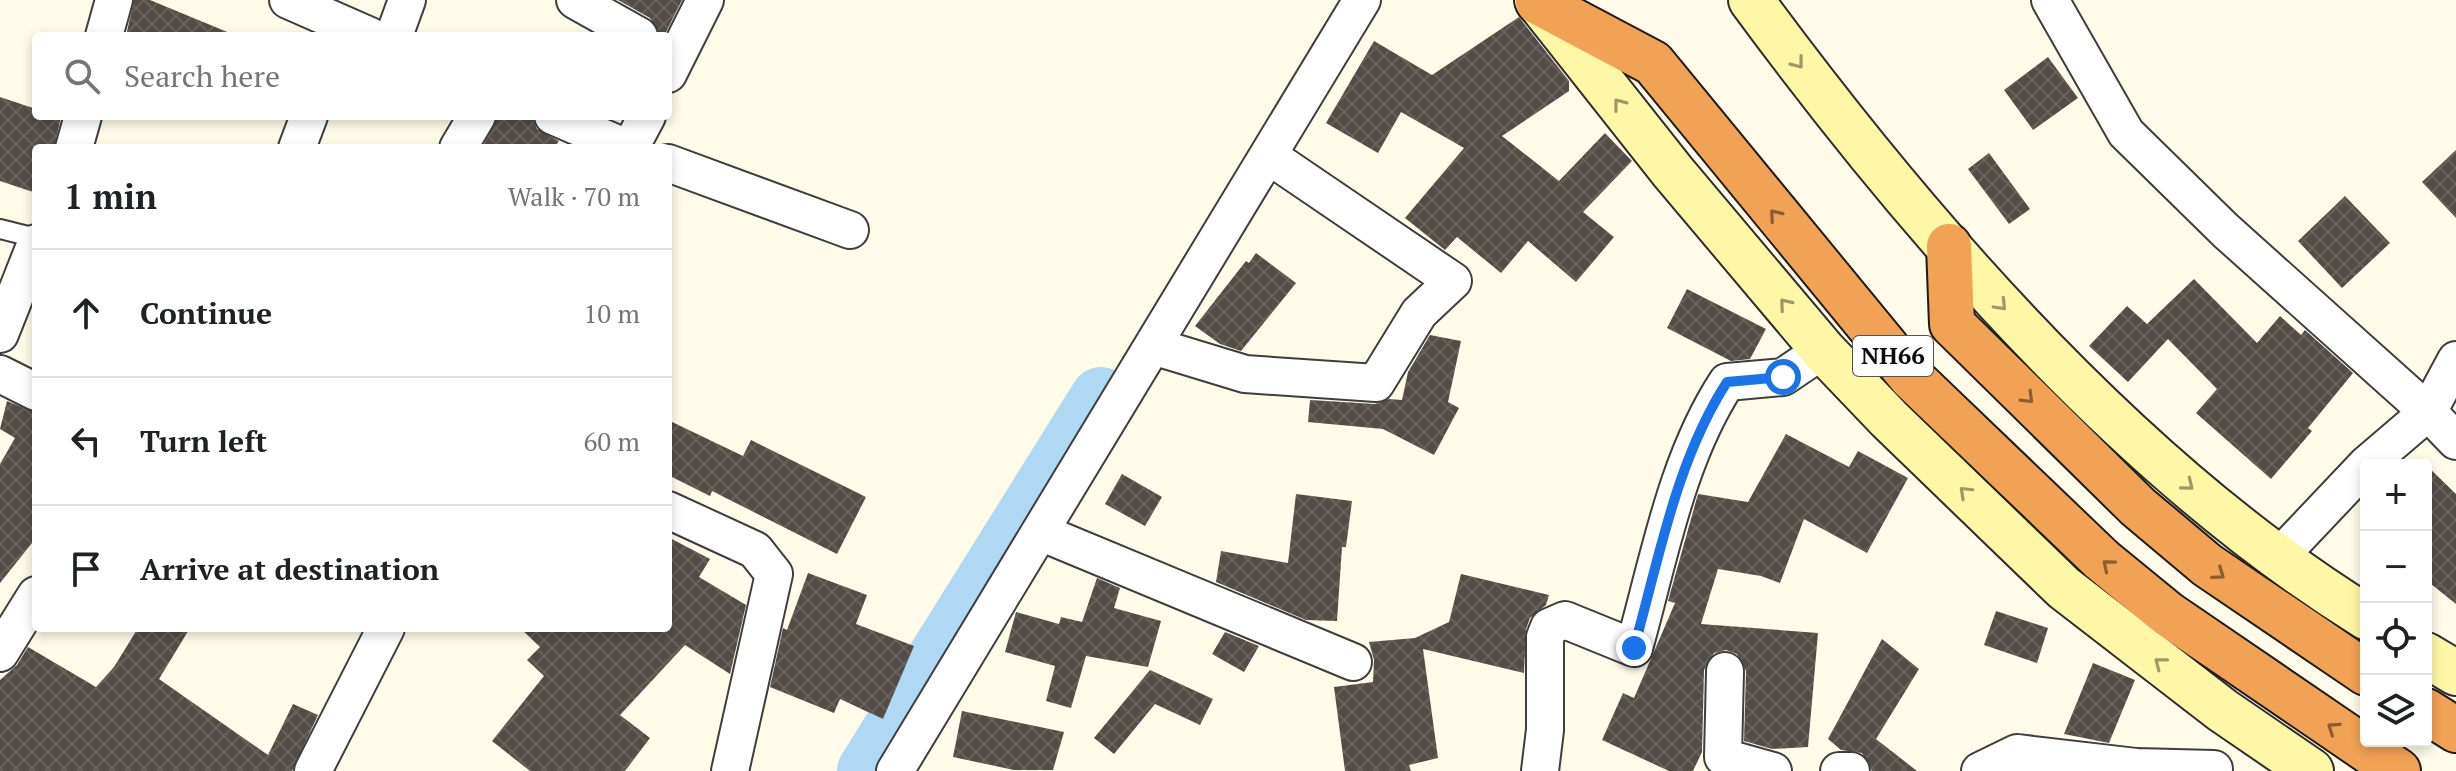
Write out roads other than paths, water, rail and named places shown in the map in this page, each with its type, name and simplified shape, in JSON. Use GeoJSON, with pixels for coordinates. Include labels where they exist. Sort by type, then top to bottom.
{"type":"FeatureCollection","features":[{"type":"Feature","properties":{"kind":"highway","name":"NH66"},"geometry":{"type":"LineString","coordinates":[[1538,1],[1653,63],[1911,377],[2102,560],[2168,614],[2398,771]]}},
{"type":"Feature","properties":{"kind":"highway","name":"NH66"},"geometry":{"type":"LineString","coordinates":[[1949,246],[1952,324],[2138,507],[2207,565],[2360,669]]}},
{"type":"Feature","properties":{"kind":"highway"},"geometry":{"type":"LineString","coordinates":[[2432,715],[2456,730]]}},
{"type":"Feature","properties":{"kind":"street"},"geometry":{"type":"LineString","coordinates":[[105,32],[114,0]]}},
{"type":"Feature","properties":{"kind":"street"},"geometry":{"type":"LineString","coordinates":[[288,0],[351,32]]}},
{"type":"Feature","properties":{"kind":"street"},"geometry":{"type":"LineString","coordinates":[[395,32],[407,0]]}},
{"type":"Feature","properties":{"kind":"street"},"geometry":{"type":"LineString","coordinates":[[575,0],[632,32]]}},
{"type":"Feature","properties":{"kind":"street"},"geometry":{"type":"LineString","coordinates":[[672,59],[705,0]]}},
{"type":"Feature","properties":{"kind":"street"},"geometry":{"type":"LineString","coordinates":[[895,771],[1362,0]]}},
{"type":"Feature","properties":{"kind":"street"},"geometry":{"type":"LineString","coordinates":[[1751,0],[1795,60],[1996,301],[2161,464],[2279,557],[2360,613]]}},
{"type":"Feature","properties":{"kind":"street"},"geometry":{"type":"LineString","coordinates":[[2050,0],[2126,133],[2226,231],[2428,412],[2456,441]]}},
{"type":"Feature","properties":{"kind":"street"},"geometry":{"type":"LineString","coordinates":[[1538,1],[1673,172],[1823,350],[1889,419],[2064,588],[2222,710],[2311,771]]}},
{"type":"Feature","properties":{"kind":"street"},"geometry":{"type":"LineString","coordinates":[[75,144],[82,120]]}},
{"type":"Feature","properties":{"kind":"street"},"geometry":{"type":"LineString","coordinates":[[298,144],[308,120]]}},
{"type":"Feature","properties":{"kind":"street"},"geometry":{"type":"LineString","coordinates":[[460,144],[475,120]]}},
{"type":"Feature","properties":{"kind":"street"},"geometry":{"type":"LineString","coordinates":[[562,120],[620,144]]}},
{"type":"Feature","properties":{"kind":"street"},"geometry":{"type":"LineString","coordinates":[[631,144],[645,120]]}},
{"type":"Feature","properties":{"kind":"street"},"geometry":{"type":"LineString","coordinates":[[1153,346],[1245,374],[1376,383],[1419,313],[1453,281],[1269,156]]}},
{"type":"Feature","properties":{"kind":"street"},"geometry":{"type":"LineString","coordinates":[[672,164],[850,230]]}},
{"type":"Feature","properties":{"kind":"street"},"geometry":{"type":"LineString","coordinates":[[0,334],[32,250]]}},
{"type":"Feature","properties":{"kind":"street"},"geometry":{"type":"LineString","coordinates":[[1540,771],[1545,730],[1545,637],[1549,627],[1565,620],[1634,648],[1682,478],[1706,415],[1727,382],[1783,377],[1823,350]]}},
{"type":"Feature","properties":{"kind":"street"},"geometry":{"type":"LineString","coordinates":[[2279,557],[2366,465],[2428,412],[2456,360]]}},
{"type":"Feature","properties":{"kind":"street"},"geometry":{"type":"LineString","coordinates":[[0,374],[32,390]]}},
{"type":"Feature","properties":{"kind":"street"},"geometry":{"type":"LineString","coordinates":[[672,512],[755,550],[774,574],[730,771]]}},
{"type":"Feature","properties":{"kind":"street"},"geometry":{"type":"LineString","coordinates":[[1040,532],[1353,662]]}},
{"type":"Feature","properties":{"kind":"street"},"geometry":{"type":"LineString","coordinates":[[0,653],[32,601]]}},
{"type":"Feature","properties":{"kind":"street"},"geometry":{"type":"LineString","coordinates":[[313,771],[384,632]]}},
{"type":"Feature","properties":{"kind":"street"},"geometry":{"type":"LineString","coordinates":[[2432,659],[2456,673]]}},
{"type":"Feature","properties":{"kind":"street"},"geometry":{"type":"LineString","coordinates":[[1725,671],[1723,757],[1773,771]]}},
{"type":"Feature","properties":{"kind":"street"},"geometry":{"type":"LineString","coordinates":[[1980,771],[2017,753],[2136,767],[2214,770],[2222,710]]}},
{"type":"Feature","properties":{"kind":"street"},"geometry":{"type":"LineString","coordinates":[[1839,771],[1851,771]]}},
{"type":"Feature","properties":{"kind":"lane"},"geometry":{"type":"LineString","coordinates":[[0,229],[32,239]]}},
{"type":"Feature","properties":{"kind":"waterway"},"geometry":{"type":"LineString","coordinates":[[868,771],[1101,398]]}}]}
